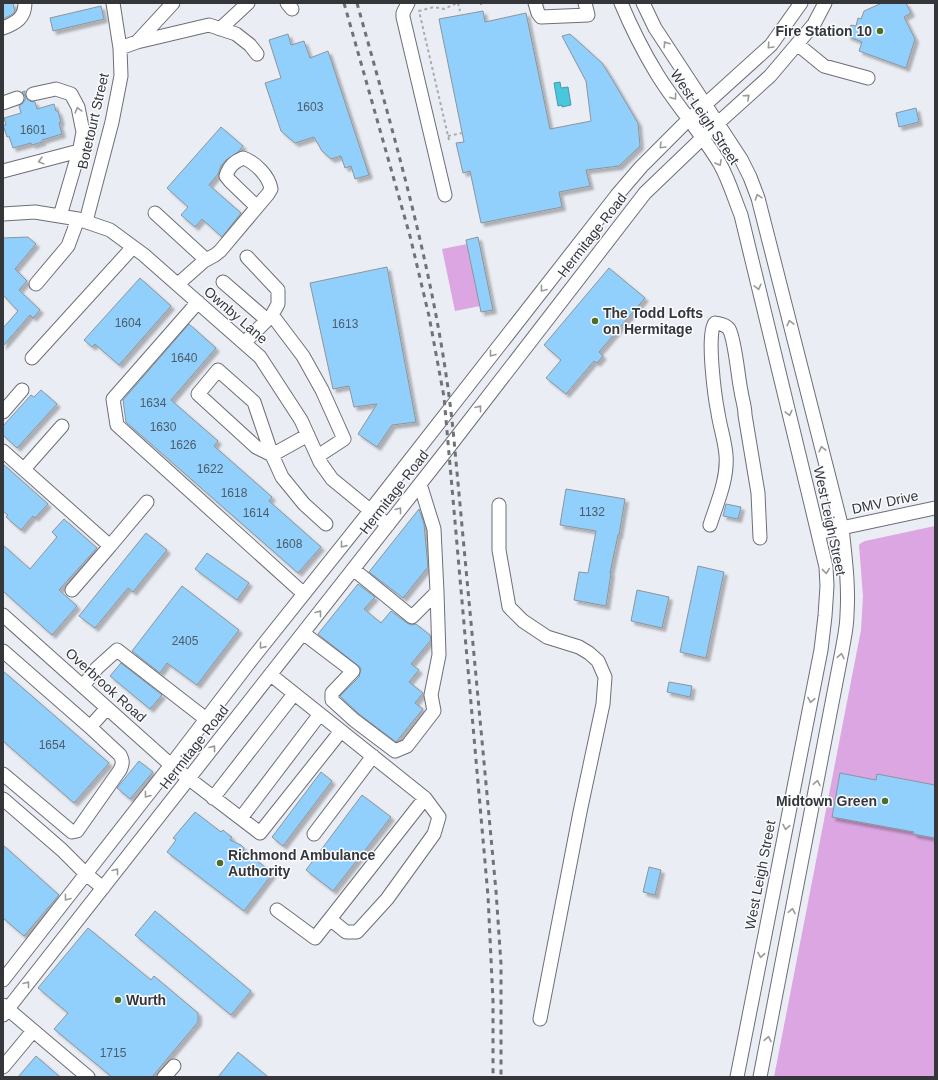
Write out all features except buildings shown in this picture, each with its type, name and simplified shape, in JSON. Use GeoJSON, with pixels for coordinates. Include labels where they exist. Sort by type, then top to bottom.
{"type":"FeatureCollection","features":[{"type":"Feature","properties":{"kind":"street"},"geometry":{"type":"LineString","coordinates":[[3,28],[16,23],[21,18],[24,12],[25,3]]}},
{"type":"Feature","properties":{"kind":"street","name":"Botetourt Street"},"geometry":{"type":"LineString","coordinates":[[36,284],[68,246],[82,220],[112,122],[121,76],[120,48],[113,3]]}},
{"type":"Feature","properties":{"kind":"street"},"geometry":{"type":"LineString","coordinates":[[137,42],[173,3]]}},
{"type":"Feature","properties":{"kind":"street"},"geometry":{"type":"LineString","coordinates":[[220,28],[248,3]]}},
{"type":"Feature","properties":{"kind":"street"},"geometry":{"type":"LineString","coordinates":[[408,3],[403,12],[403,17],[445,195]]}},
{"type":"Feature","properties":{"kind":"street"},"geometry":{"type":"LineString","coordinates":[[535,3],[541,17],[588,15],[585,3]]}},
{"type":"Feature","properties":{"kind":"street","name":"West Leigh Street"},"geometry":{"type":"LineString","coordinates":[[621,3],[657,74],[703,138],[720,165],[731,188],[740,215],[826,567],[826,616],[821,650],[737,1077]]}},
{"type":"Feature","properties":{"kind":"street","name":"West Leigh Street"},"geometry":{"type":"LineString","coordinates":[[643,3],[655,28],[741,159],[758,198],[842,528],[846,562],[848,590],[847,616],[841,659],[760,1077]]}},
{"type":"Feature","properties":{"kind":"street","name":"Hermitage Road"},"geometry":{"type":"LineString","coordinates":[[3,980],[617,194],[641,167],[690,119],[771,45],[801,3]]}},
{"type":"Feature","properties":{"kind":"street","name":"Hermitage Road"},"geometry":{"type":"LineString","coordinates":[[5,1010],[271,675],[645,193],[718,123],[770,76],[814,24],[824,3]]}},
{"type":"Feature","properties":{"kind":"street"},"geometry":{"type":"LineString","coordinates":[[120,48],[137,42],[209,26],[220,28],[236,34],[250,45],[256,54]]}},
{"type":"Feature","properties":{"kind":"street"},"geometry":{"type":"LineString","coordinates":[[797,44],[824,66],[868,78]]}},
{"type":"Feature","properties":{"kind":"street"},"geometry":{"type":"LineString","coordinates":[[33,94],[56,89],[71,94],[78,107],[83,132],[60,216]]}},
{"type":"Feature","properties":{"kind":"street"},"geometry":{"type":"LineString","coordinates":[[3,103],[17,98]]}},
{"type":"Feature","properties":{"kind":"street"},"geometry":{"type":"LineString","coordinates":[[3,171],[79,151]]}},
{"type":"Feature","properties":{"kind":"street"},"geometry":{"type":"LineString","coordinates":[[178,284],[204,261],[220,251],[257,207]]}},
{"type":"Feature","properties":{"kind":"street","name":"Ownby Lane"},"geometry":{"type":"LineString","coordinates":[[4,210],[35,212],[82,220],[110,230],[133,247],[178,284],[260,357],[301,420],[318,456],[332,478],[388,525]]}},
{"type":"Feature","properties":{"kind":"street"},"geometry":{"type":"LineString","coordinates":[[155,213],[202,256],[204,261]]}},
{"type":"Feature","properties":{"kind":"street"},"geometry":{"type":"LineString","coordinates":[[32,358],[133,247]]}},
{"type":"Feature","properties":{"kind":"street"},"geometry":{"type":"LineString","coordinates":[[244,343],[269,317],[278,304],[278,290],[247,257]]}},
{"type":"Feature","properties":{"kind":"street"},"geometry":{"type":"LineString","coordinates":[[223,282],[269,317],[304,356],[322,390],[344,439],[318,456]]}},
{"type":"Feature","properties":{"kind":"street"},"geometry":{"type":"LineString","coordinates":[[198,302],[113,399],[117,425],[304,594]]}},
{"type":"Feature","properties":{"kind":"street"},"geometry":{"type":"LineString","coordinates":[[710,526],[725,477],[726,455],[718,413],[713,373],[711,338],[712,326],[715,324],[724,324],[729,329],[734,347],[744,404],[758,493],[760,538]]}},
{"type":"Feature","properties":{"kind":"street"},"geometry":{"type":"LineString","coordinates":[[272,455],[256,447],[198,394],[218,370],[254,402],[272,455],[282,477],[304,504],[326,524]]}},
{"type":"Feature","properties":{"kind":"street"},"geometry":{"type":"LineString","coordinates":[[3,412],[22,390]]}},
{"type":"Feature","properties":{"kind":"street"},"geometry":{"type":"LineString","coordinates":[[24,469],[62,426]]}},
{"type":"Feature","properties":{"kind":"street"},"geometry":{"type":"LineString","coordinates":[[272,455],[308,435]]}},
{"type":"Feature","properties":{"kind":"street"},"geometry":{"type":"LineString","coordinates":[[3,451],[110,546]]}},
{"type":"Feature","properties":{"kind":"street"},"geometry":{"type":"LineString","coordinates":[[303,633],[352,671],[332,693],[332,700],[354,720],[396,751],[407,746],[434,711],[431,695],[439,654],[434,529],[420,484]]}},
{"type":"Feature","properties":{"kind":"street"},"geometry":{"type":"LineString","coordinates":[[72,590],[148,502]]}},
{"type":"Feature","properties":{"kind":"street"},"geometry":{"type":"LineString","coordinates":[[499,505],[498,550],[509,607],[523,621],[547,638],[579,647],[598,660],[605,677],[603,704],[540,1019]]}},
{"type":"Feature","properties":{"kind":"street","name":"DMV Drive"},"geometry":{"type":"LineString","coordinates":[[818,533],[935,508]]}},
{"type":"Feature","properties":{"kind":"street"},"geometry":{"type":"LineString","coordinates":[[353,569],[412,617],[437,592]]}},
{"type":"Feature","properties":{"kind":"street","name":"Overbrook Road"},"geometry":{"type":"LineString","coordinates":[[3,615],[172,765],[213,798],[260,832],[341,731]]}},
{"type":"Feature","properties":{"kind":"street"},"geometry":{"type":"LineString","coordinates":[[83,686],[97,668],[117,650],[206,719]]}},
{"type":"Feature","properties":{"kind":"street"},"geometry":{"type":"LineString","coordinates":[[3,651],[90,727],[120,755],[123,760],[120,770],[77,831],[72,832],[3,774]]}},
{"type":"Feature","properties":{"kind":"street"},"geometry":{"type":"LineString","coordinates":[[271,675],[425,798],[439,817],[434,834],[387,899],[357,932],[346,932],[330,919]]}},
{"type":"Feature","properties":{"kind":"street"},"geometry":{"type":"LineString","coordinates":[[213,798],[294,694]]}},
{"type":"Feature","properties":{"kind":"street"},"geometry":{"type":"LineString","coordinates":[[90,727],[107,708]]}},
{"type":"Feature","properties":{"kind":"street"},"geometry":{"type":"LineString","coordinates":[[241,818],[320,714]]}},
{"type":"Feature","properties":{"kind":"street"},"geometry":{"type":"LineString","coordinates":[[314,834],[373,756]]}},
{"type":"Feature","properties":{"kind":"street"},"geometry":{"type":"LineString","coordinates":[[278,910],[315,938],[425,798]]}},
{"type":"Feature","properties":{"kind":"street"},"geometry":{"type":"LineString","coordinates":[[3,799],[103,888]]}},
{"type":"Feature","properties":{"kind":"street"},"geometry":{"type":"LineString","coordinates":[[752,1001],[774,1006]]}},
{"type":"Feature","properties":{"kind":"street"},"geometry":{"type":"LineString","coordinates":[[5,1010],[33,1031],[88,1077]]}},
{"type":"Feature","properties":{"kind":"street"},"geometry":{"type":"LineString","coordinates":[[3,1067],[33,1031]]}},
{"type":"Feature","properties":{"kind":"street"},"geometry":{"type":"LineString","coordinates":[[164,1077],[174,1066]]}},
{"type":"Feature","properties":{"kind":"path"},"geometry":{"type":"LineString","coordinates":[[449,140],[419,11],[434,7],[444,9],[457,3],[460,11]]}},
{"type":"Feature","properties":{"kind":"path"},"geometry":{"type":"LineString","coordinates":[[448,136],[462,133]]}},
{"type":"Feature","properties":{"kind":"shaded area"},"geometry":{"type":"Polygon","coordinates":[[[467,244],[480,306],[455,311],[442,249],[467,244]]]}},
{"type":"Feature","properties":{"kind":"shaded area"},"geometry":{"type":"Polygon","coordinates":[[[935,526],[935,1077],[774,1077],[861,630],[863,596],[859,545],[865,541],[935,526]]]}},
{"type":"Feature","properties":{"kind":"water"},"geometry":{"type":"Polygon","coordinates":[[[560,82],[561,88],[568,87],[571,105],[562,107],[562,105],[558,106],[554,83],[560,82]]]}},
{"type":"Feature","properties":{"kind":"railway"},"geometry":{"type":"LineString","coordinates":[[344,3],[410,236],[429,316],[444,397],[488,896],[493,1001],[493,1077]]}},
{"type":"Feature","properties":{"kind":"railway"},"geometry":{"type":"LineString","coordinates":[[357,3],[402,165],[428,274],[439,329],[447,384],[454,440],[496,891],[501,964],[501,1077]]}},
{"type":"Feature","properties":{"kind":"place","name":"Fire Station 10"},"geometry":{"type":"Point","coordinates":[880,31]}},
{"type":"Feature","properties":{"kind":"place","name":"The Todd Lofts on Hermitage"},"geometry":{"type":"Point","coordinates":[595,321]}},
{"type":"Feature","properties":{"kind":"place","name":"Midtown Green"},"geometry":{"type":"Point","coordinates":[885,801]}},
{"type":"Feature","properties":{"kind":"place","name":"Richmond Ambulance Authority"},"geometry":{"type":"Point","coordinates":[220,863]}},
{"type":"Feature","properties":{"kind":"place","name":"Wurth"},"geometry":{"type":"Point","coordinates":[118,1000]}}]}
